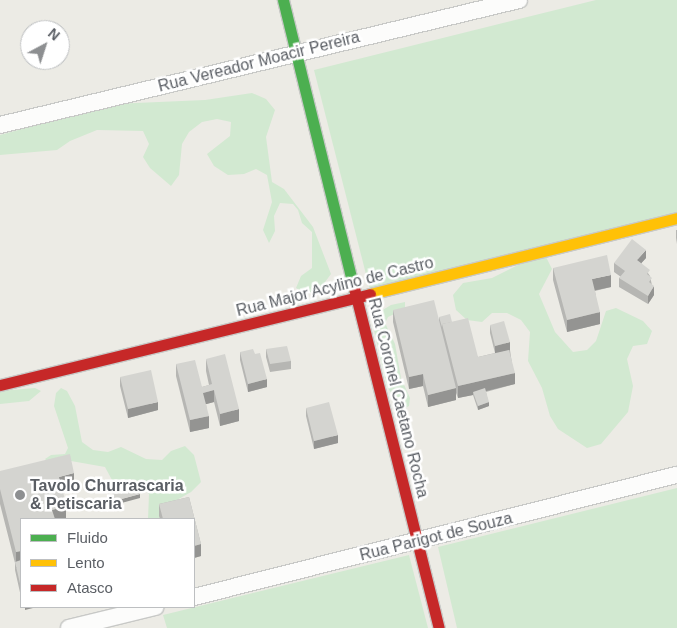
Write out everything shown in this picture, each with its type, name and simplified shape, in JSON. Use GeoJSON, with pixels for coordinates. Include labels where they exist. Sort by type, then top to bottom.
{"type":"FeatureCollection","features":[{"type":"Feature","properties":{"kind":"street","name":"Rua Coronel Caetano Rocha"},"geometry":{"type":"LineString","coordinates":[[284,0],[356,298],[439,628]]}},
{"type":"Feature","properties":{"kind":"street","name":"Rua Vereador Moacir Pereira"},"geometry":{"type":"LineString","coordinates":[[0,125],[519,0]]}},
{"type":"Feature","properties":{"kind":"street","name":"Rua Major Acylino de Castro"},"geometry":{"type":"LineString","coordinates":[[0,385],[677,218]]}},
{"type":"Feature","properties":{"kind":"street","name":"Rua Parigot de Souza"},"geometry":{"type":"LineString","coordinates":[[195,597],[418,542],[677,475]]}},
{"type":"Feature","properties":{"kind":"street"},"geometry":{"type":"LineString","coordinates":[[69,628],[151,608]]}},
{"type":"Feature","properties":{"kind":"green space"},"geometry":{"type":"Polygon","coordinates":[[[596,0],[677,0],[677,213],[370,290],[314,70],[596,0]]]}},
{"type":"Feature","properties":{"kind":"green space"},"geometry":{"type":"Polygon","coordinates":[[[252,93],[266,99],[275,110],[266,137],[272,182],[284,189],[313,227],[331,274],[322,286],[307,294],[296,288],[301,276],[312,268],[312,232],[302,223],[298,210],[293,204],[280,203],[274,216],[275,231],[269,243],[263,230],[272,202],[267,175],[256,169],[244,174],[228,175],[214,166],[207,154],[230,136],[231,122],[217,119],[202,122],[189,132],[182,144],[179,175],[171,186],[150,168],[143,157],[149,144],[143,131],[97,130],[70,141],[57,150],[0,155],[0,135],[113,104],[205,100],[252,93]]]}},
{"type":"Feature","properties":{"kind":"green space"},"geometry":{"type":"Polygon","coordinates":[[[546,257],[552,269],[539,294],[555,332],[573,352],[587,350],[596,341],[606,311],[616,308],[643,321],[652,331],[647,344],[633,346],[627,359],[633,386],[628,412],[601,444],[587,448],[558,429],[550,416],[542,388],[528,361],[530,332],[521,320],[507,313],[492,313],[482,322],[467,320],[456,310],[453,295],[463,283],[492,278],[518,265],[546,257]]]}},
{"type":"Feature","properties":{"kind":"green space"},"geometry":{"type":"Polygon","coordinates":[[[405,302],[405,309],[388,317],[385,323],[395,344],[401,378],[410,398],[409,406],[403,409],[387,387],[371,317],[391,305],[405,302]]]}},
{"type":"Feature","properties":{"kind":"green space"},"geometry":{"type":"Polygon","coordinates":[[[35,388],[41,391],[29,401],[0,404],[0,391],[35,388]]]}},
{"type":"Feature","properties":{"kind":"green space"},"geometry":{"type":"Polygon","coordinates":[[[61,388],[67,391],[75,406],[82,442],[93,450],[108,452],[121,447],[146,459],[162,460],[171,451],[185,446],[194,455],[201,482],[191,492],[168,505],[160,518],[148,518],[149,494],[140,484],[112,480],[105,467],[71,461],[50,464],[45,459],[51,455],[65,454],[68,448],[54,406],[56,393],[61,388]]]}},
{"type":"Feature","properties":{"kind":"green space"},"geometry":{"type":"Polygon","coordinates":[[[677,488],[677,628],[457,628],[438,547],[677,488]]]}},
{"type":"Feature","properties":{"kind":"green space"},"geometry":{"type":"Polygon","coordinates":[[[409,555],[428,628],[167,628],[163,615],[409,555]]]}},
{"type":"Feature","properties":{"kind":"building"},"geometry":{"type":"Polygon","coordinates":[[[632,239],[646,250],[637,260],[650,270],[647,274],[652,278],[649,282],[654,286],[648,296],[619,278],[625,271],[614,263],[632,239]]]}},
{"type":"Feature","properties":{"kind":"building"},"geometry":{"type":"Polygon","coordinates":[[[607,255],[611,275],[592,279],[600,312],[567,320],[553,268],[607,255]]]}},
{"type":"Feature","properties":{"kind":"building"},"geometry":{"type":"Polygon","coordinates":[[[434,300],[456,388],[428,395],[423,374],[409,377],[393,310],[434,300]]]}},
{"type":"Feature","properties":{"kind":"building"},"geometry":{"type":"Polygon","coordinates":[[[450,314],[452,322],[442,324],[442,327],[439,317],[450,314]]]}},
{"type":"Feature","properties":{"kind":"building"},"geometry":{"type":"Polygon","coordinates":[[[468,318],[478,357],[509,350],[515,373],[458,386],[442,324],[468,318]]]}},
{"type":"Feature","properties":{"kind":"building"},"geometry":{"type":"Polygon","coordinates":[[[504,321],[510,342],[495,346],[490,325],[504,321]]]}},
{"type":"Feature","properties":{"kind":"building"},"geometry":{"type":"Polygon","coordinates":[[[287,346],[291,361],[270,364],[266,349],[287,346]]]}},
{"type":"Feature","properties":{"kind":"building"},"geometry":{"type":"Polygon","coordinates":[[[253,349],[255,354],[260,353],[267,379],[248,384],[240,352],[253,349]]]}},
{"type":"Feature","properties":{"kind":"building"},"geometry":{"type":"Polygon","coordinates":[[[225,354],[239,409],[220,414],[214,390],[203,393],[209,416],[190,420],[176,364],[195,360],[202,387],[212,384],[206,359],[225,354]]]}},
{"type":"Feature","properties":{"kind":"building"},"geometry":{"type":"Polygon","coordinates":[[[151,370],[158,402],[128,409],[120,377],[151,370]]]}},
{"type":"Feature","properties":{"kind":"building"},"geometry":{"type":"Polygon","coordinates":[[[485,388],[489,402],[478,406],[473,392],[485,388]]]}},
{"type":"Feature","properties":{"kind":"building"},"geometry":{"type":"Polygon","coordinates":[[[329,402],[338,435],[314,441],[306,408],[329,402]]]}},
{"type":"Feature","properties":{"kind":"building"},"geometry":{"type":"Polygon","coordinates":[[[70,454],[74,473],[59,477],[66,506],[52,510],[55,518],[20,518],[20,551],[16,552],[0,489],[0,471],[70,454]]]}},
{"type":"Feature","properties":{"kind":"building"},"geometry":{"type":"Polygon","coordinates":[[[137,485],[140,494],[114,501],[112,491],[137,485]]]}},
{"type":"Feature","properties":{"kind":"building"},"geometry":{"type":"Polygon","coordinates":[[[189,497],[194,518],[163,518],[159,504],[189,497]]]}},
{"type":"Feature","properties":{"kind":"building"},"geometry":{"type":"Polygon","coordinates":[[[195,520],[201,544],[195,546],[195,520]]]}},
{"type":"Feature","properties":{"kind":"building"},"geometry":{"type":"Polygon","coordinates":[[[20,560],[20,584],[15,562],[20,560]]]}},
{"type":"Feature","properties":{"kind":"traffic: fast"},"geometry":{"type":"LineString","coordinates":[[283,0],[354,288]]}},
{"type":"Feature","properties":{"kind":"traffic: slow"},"geometry":{"type":"LineString","coordinates":[[370,294],[677,218]]}},
{"type":"Feature","properties":{"kind":"traffic: jam"},"geometry":{"type":"LineString","coordinates":[[354,288],[439,628]]}},
{"type":"Feature","properties":{"kind":"traffic: jam"},"geometry":{"type":"LineString","coordinates":[[0,385],[370,294]]}},
{"type":"Feature","properties":{"kind":"place","name":"Tavolo Churrascaria & Petiscaria"},"geometry":{"type":"Point","coordinates":[20,495]}}]}
